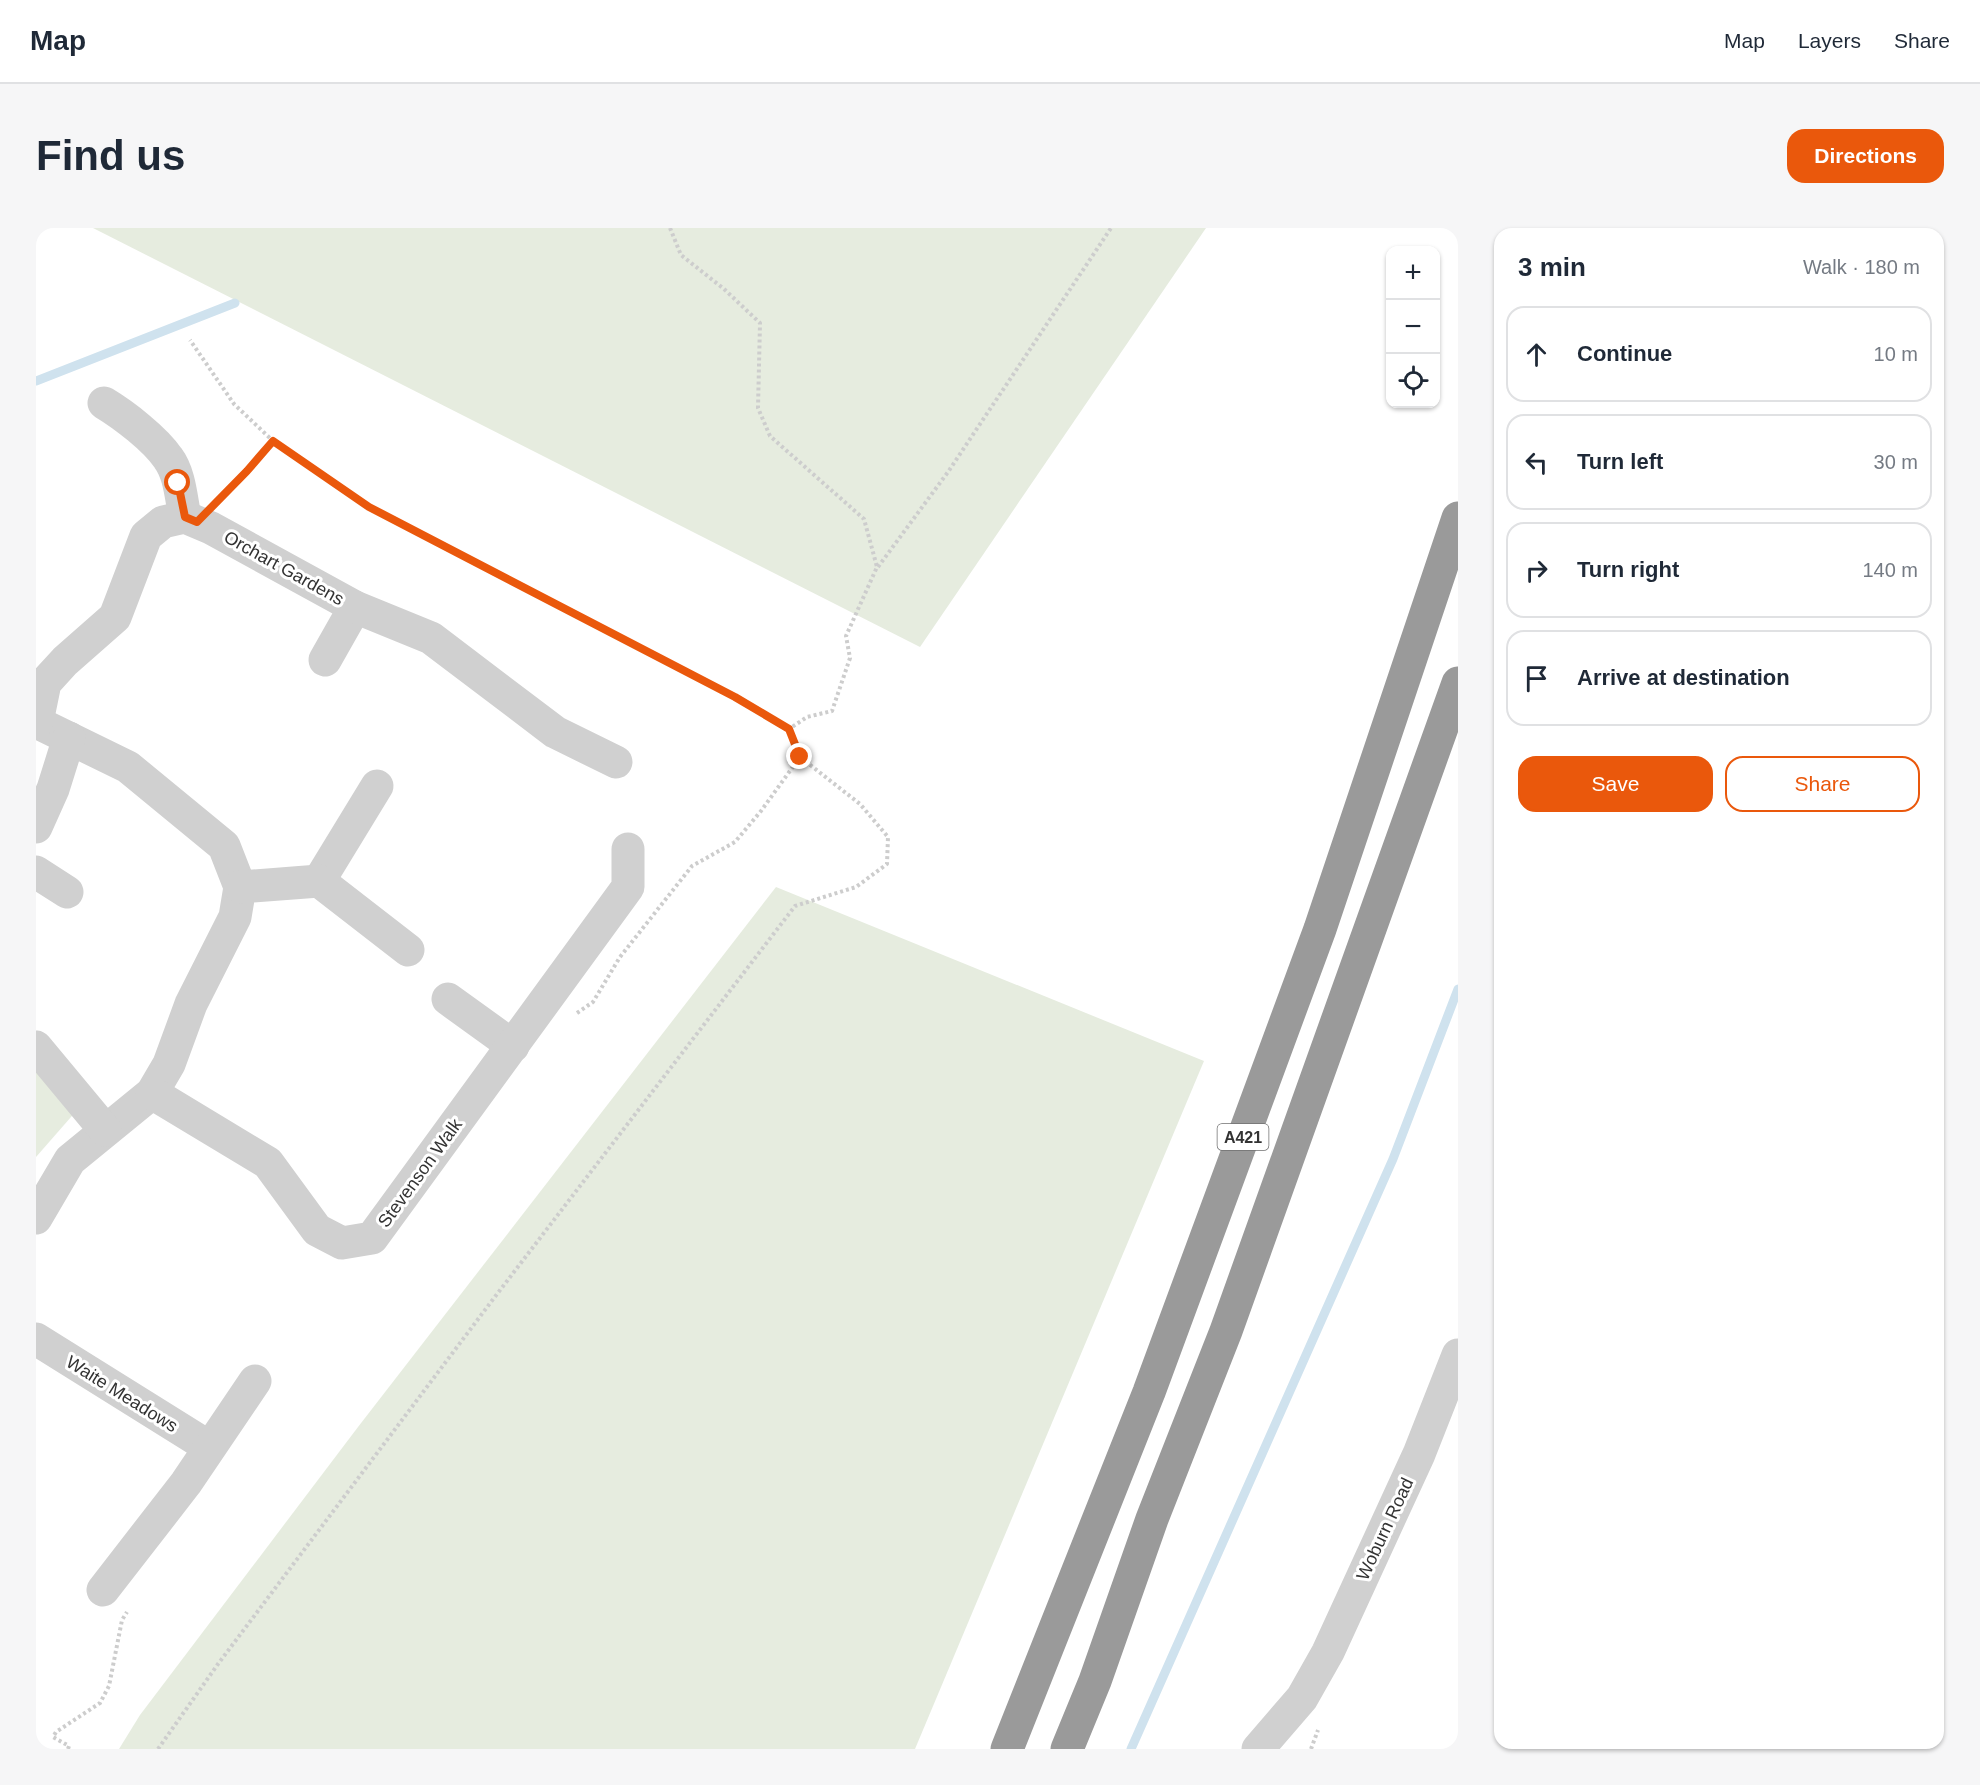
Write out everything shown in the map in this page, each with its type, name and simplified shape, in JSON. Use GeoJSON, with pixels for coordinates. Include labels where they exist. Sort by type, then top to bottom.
{"type":"FeatureCollection","features":[{"type":"Feature","properties":{"kind":"highway","name":"A421"},"geometry":{"type":"LineString","coordinates":[[1007,1749],[1149,1392],[1320,929],[1458,518]]}},
{"type":"Feature","properties":{"kind":"highway","name":"A421"},"geometry":{"type":"LineString","coordinates":[[1067,1749],[1095,1681],[1152,1519],[1226,1331],[1458,683]]}},
{"type":"Feature","properties":{"kind":"street"},"geometry":{"type":"LineString","coordinates":[[36,1218],[70,1160],[152,1093],[169,1064],[191,1004],[236,917],[240,887],[224,846],[128,767],[37,722],[45,683],[65,661],[115,616],[146,536],[163,522],[191,520],[169,459],[125,416],[104,403]]}},
{"type":"Feature","properties":{"kind":"street","name":"Orchart Gardens"},"geometry":{"type":"LineString","coordinates":[[191,520],[211,528],[355,607],[431,638],[555,732],[616,762]]}},
{"type":"Feature","properties":{"kind":"street"},"geometry":{"type":"LineString","coordinates":[[325,660],[355,607]]}},
{"type":"Feature","properties":{"kind":"street"},"geometry":{"type":"LineString","coordinates":[[36,827],[53,789],[69,738]]}},
{"type":"Feature","properties":{"kind":"street"},"geometry":{"type":"LineString","coordinates":[[319,882],[377,786]]}},
{"type":"Feature","properties":{"kind":"street","name":"Stevenson Walk"},"geometry":{"type":"LineString","coordinates":[[152,1093],[268,1163],[317,1230],[342,1243],[372,1238],[628,887],[628,849]]}},
{"type":"Feature","properties":{"kind":"street"},"geometry":{"type":"LineString","coordinates":[[36,872],[67,892]]}},
{"type":"Feature","properties":{"kind":"street"},"geometry":{"type":"LineString","coordinates":[[240,887],[319,882],[408,950]]}},
{"type":"Feature","properties":{"kind":"street"},"geometry":{"type":"LineString","coordinates":[[448,999],[513,1046]]}},
{"type":"Feature","properties":{"kind":"street"},"geometry":{"type":"LineString","coordinates":[[36,1047],[105,1130]]}},
{"type":"Feature","properties":{"kind":"street","name":"Waite Meadows"},"geometry":{"type":"LineString","coordinates":[[36,1339],[209,1447]]}},
{"type":"Feature","properties":{"kind":"street","name":"Woburn Road"},"geometry":{"type":"LineString","coordinates":[[1258,1749],[1302,1698],[1328,1652],[1419,1454],[1458,1355]]}},
{"type":"Feature","properties":{"kind":"street"},"geometry":{"type":"LineString","coordinates":[[103,1590],[186,1483],[255,1381]]}},
{"type":"Feature","properties":{"kind":"street","name":"Woburn Road"},"geometry":{"type":"LineString","coordinates":[[1286,1749],[1302,1698]]}},
{"type":"Feature","properties":{"kind":"path"},"geometry":{"type":"LineString","coordinates":[[670,228],[681,255],[724,289],[760,323],[758,408],[770,436],[864,519],[877,567]]}},
{"type":"Feature","properties":{"kind":"path"},"geometry":{"type":"LineString","coordinates":[[789,729],[807,717],[832,711],[850,658],[846,636],[877,567],[948,472],[1111,228]]}},
{"type":"Feature","properties":{"kind":"path"},"geometry":{"type":"LineString","coordinates":[[158,1749],[218,1664],[487,1308],[795,906],[856,887],[887,864],[888,837],[860,804],[800,757],[789,729],[705,681],[369,507],[273,441],[234,404],[190,340]]}},
{"type":"Feature","properties":{"kind":"path"},"geometry":{"type":"LineString","coordinates":[[191,520],[247,471],[273,441]]}},
{"type":"Feature","properties":{"kind":"path"},"geometry":{"type":"LineString","coordinates":[[545,1000],[573,1016],[593,1002],[620,957],[692,866],[735,842],[761,811],[800,757]]}},
{"type":"Feature","properties":{"kind":"path"},"geometry":{"type":"LineString","coordinates":[[68,1749],[69,1746],[53,1737],[56,1732],[100,1703],[109,1686],[122,1620],[128,1611]]}},
{"type":"Feature","properties":{"kind":"shaded area"},"geometry":{"type":"Polygon","coordinates":[[[93,228],[1206,228],[920,647],[93,228]]]}},
{"type":"Feature","properties":{"kind":"shaded area"},"geometry":{"type":"Polygon","coordinates":[[[776,887],[1204,1061],[915,1749],[119,1749],[140,1715],[358,1427],[776,887]]]}},
{"type":"Feature","properties":{"kind":"shaded area"},"geometry":{"type":"Polygon","coordinates":[[[36,1072],[78,1109],[36,1157],[36,1072]]]}},
{"type":"Feature","properties":{"kind":"waterway"},"geometry":{"type":"LineString","coordinates":[[36,381],[235,303]]}},
{"type":"Feature","properties":{"kind":"waterway"},"geometry":{"type":"LineString","coordinates":[[1131,1749],[1393,1159],[1458,989]]}},
{"type":"Feature","properties":{"kind":"route"},"geometry":{"type":"LineString","coordinates":[[178,483],[185,517],[197,522],[273,441],[369,507],[735,697],[789,729],[800,757]]}}]}
